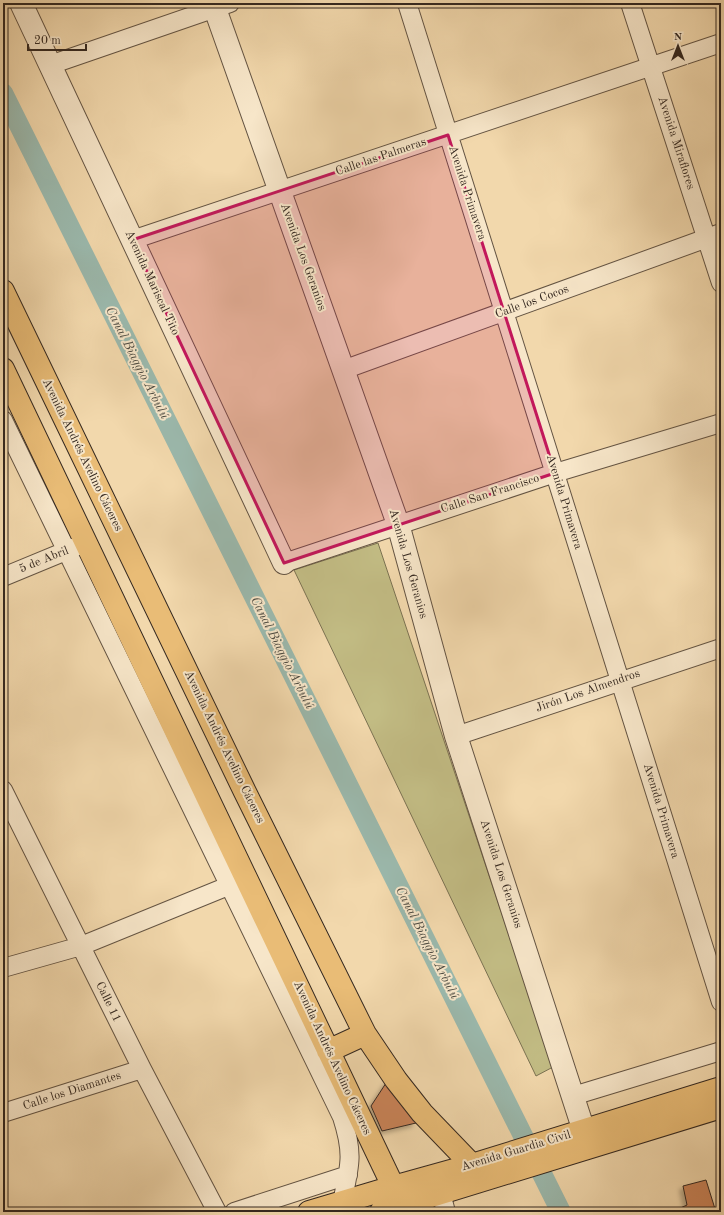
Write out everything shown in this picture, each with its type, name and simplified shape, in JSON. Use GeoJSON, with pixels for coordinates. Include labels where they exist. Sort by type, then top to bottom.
{"type":"FeatureCollection","features":[{"type":"Feature","properties":{"kind":"main road","name":"Avenida Andrés Avelino Cáceres"},"geometry":{"type":"LineString","coordinates":[[3,292],[245,792],[365,1034],[400,1086],[476,1173]]}},
{"type":"Feature","properties":{"kind":"main road","name":"Avenida Andrés Avelino Cáceres"},"geometry":{"type":"LineString","coordinates":[[3,369],[29,424],[76,547],[238,882],[328,1051],[398,1196]]}},
{"type":"Feature","properties":{"kind":"main road"},"geometry":{"type":"LineString","coordinates":[[328,1051],[365,1034]]}},
{"type":"Feature","properties":{"kind":"main road","name":"Avenida Guardia Civil"},"geometry":{"type":"LineString","coordinates":[[309,1212],[342,1202],[398,1196],[476,1173],[721,1088]]}},
{"type":"Feature","properties":{"kind":"main road","name":"Avenida Guardia Civil"},"geometry":{"type":"LineString","coordinates":[[576,1139],[721,1106]]}},
{"type":"Feature","properties":{"kind":"main road"},"geometry":{"type":"LineString","coordinates":[[342,1117],[372,1143]]}},
{"type":"Feature","properties":{"kind":"main road","name":"Avenida Guardia Civil"},"geometry":{"type":"LineString","coordinates":[[398,1196],[444,1203],[476,1173]]}},
{"type":"Feature","properties":{"kind":"main road","name":"Avenida Guardia Civil"},"geometry":{"type":"LineString","coordinates":[[381,1212],[398,1196]]}},
{"type":"Feature","properties":{"kind":"street","name":"Avenida Mariscal Tito"},"geometry":{"type":"LineString","coordinates":[[20,3],[284,563]]}},
{"type":"Feature","properties":{"kind":"street","name":"Avenida Primavera"},"geometry":{"type":"LineString","coordinates":[[407,3],[721,1002]]}},
{"type":"Feature","properties":{"kind":"street","name":"Avenida Miraflores"},"geometry":{"type":"LineString","coordinates":[[630,3],[651,66],[714,236],[721,284]]}},
{"type":"Feature","properties":{"kind":"street"},"geometry":{"type":"LineString","coordinates":[[50,65],[219,5]]}},
{"type":"Feature","properties":{"kind":"street","name":"Avenida Los Geranios"},"geometry":{"type":"LineString","coordinates":[[219,5],[279,191],[398,524],[456,736],[572,1096],[576,1139]]}},
{"type":"Feature","properties":{"kind":"street","name":"Calle las Palmeras"},"geometry":{"type":"LineString","coordinates":[[132,240],[721,43]]}},
{"type":"Feature","properties":{"kind":"street","name":"Calle los Cocos"},"geometry":{"type":"LineString","coordinates":[[343,370],[714,236]]}},
{"type":"Feature","properties":{"kind":"street","name":"Calle San Francisco"},"geometry":{"type":"LineString","coordinates":[[284,563],[554,473],[721,423]]}},
{"type":"Feature","properties":{"kind":"street"},"geometry":{"type":"LineString","coordinates":[[5,430],[29,424]]}},
{"type":"Feature","properties":{"kind":"street","name":"Avenida Andrés Avelino Cáceres"},"geometry":{"type":"LineString","coordinates":[[5,430],[76,547]]}},
{"type":"Feature","properties":{"kind":"street","name":"5 de Abril"},"geometry":{"type":"LineString","coordinates":[[3,577],[76,547]]}},
{"type":"Feature","properties":{"kind":"street","name":"Jirón Los Almendros"},"geometry":{"type":"LineString","coordinates":[[456,736],[620,680],[721,648]]}},
{"type":"Feature","properties":{"kind":"street","name":"Calle 11"},"geometry":{"type":"LineString","coordinates":[[3,790],[7,808],[81,946],[142,1069],[217,1212]]}},
{"type":"Feature","properties":{"kind":"street"},"geometry":{"type":"LineString","coordinates":[[3,968],[81,946],[238,882]]}},
{"type":"Feature","properties":{"kind":"street","name":"Avenida Andrés Avelino Cáceres"},"geometry":{"type":"LineString","coordinates":[[238,882],[342,1117],[350,1140],[351,1161],[342,1202]]}},
{"type":"Feature","properties":{"kind":"street"},"geometry":{"type":"LineString","coordinates":[[572,1096],[721,1051]]}},
{"type":"Feature","properties":{"kind":"street","name":"Calle los Diamantes"},"geometry":{"type":"LineString","coordinates":[[3,1113],[142,1069]]}},
{"type":"Feature","properties":{"kind":"street"},"geometry":{"type":"LineString","coordinates":[[234,1212],[348,1175]]}},
{"type":"Feature","properties":{"kind":"highlighted area"},"geometry":{"type":"Polygon","coordinates":[[[448,135],[555,473],[284,563],[132,240],[448,135]]]}},
{"type":"Feature","properties":{"kind":"shaded area"},"geometry":{"type":"Polygon","coordinates":[[[378,543],[553,1067],[536,1076],[294,570],[378,543]]]}},
{"type":"Feature","properties":{"kind":"building"},"geometry":{"type":"Polygon","coordinates":[[[388,1080],[406,1097],[416,1123],[382,1131],[371,1106],[388,1080]]]}},
{"type":"Feature","properties":{"kind":"building"},"geometry":{"type":"Polygon","coordinates":[[[706,1180],[716,1212],[677,1212],[676,1210],[687,1205],[683,1186],[706,1180]]]}},
{"type":"Feature","properties":{"kind":"waterway","name":"Canal Biaggio Arbulú"},"geometry":{"type":"LineString","coordinates":[[3,93],[561,1212]]}}]}
